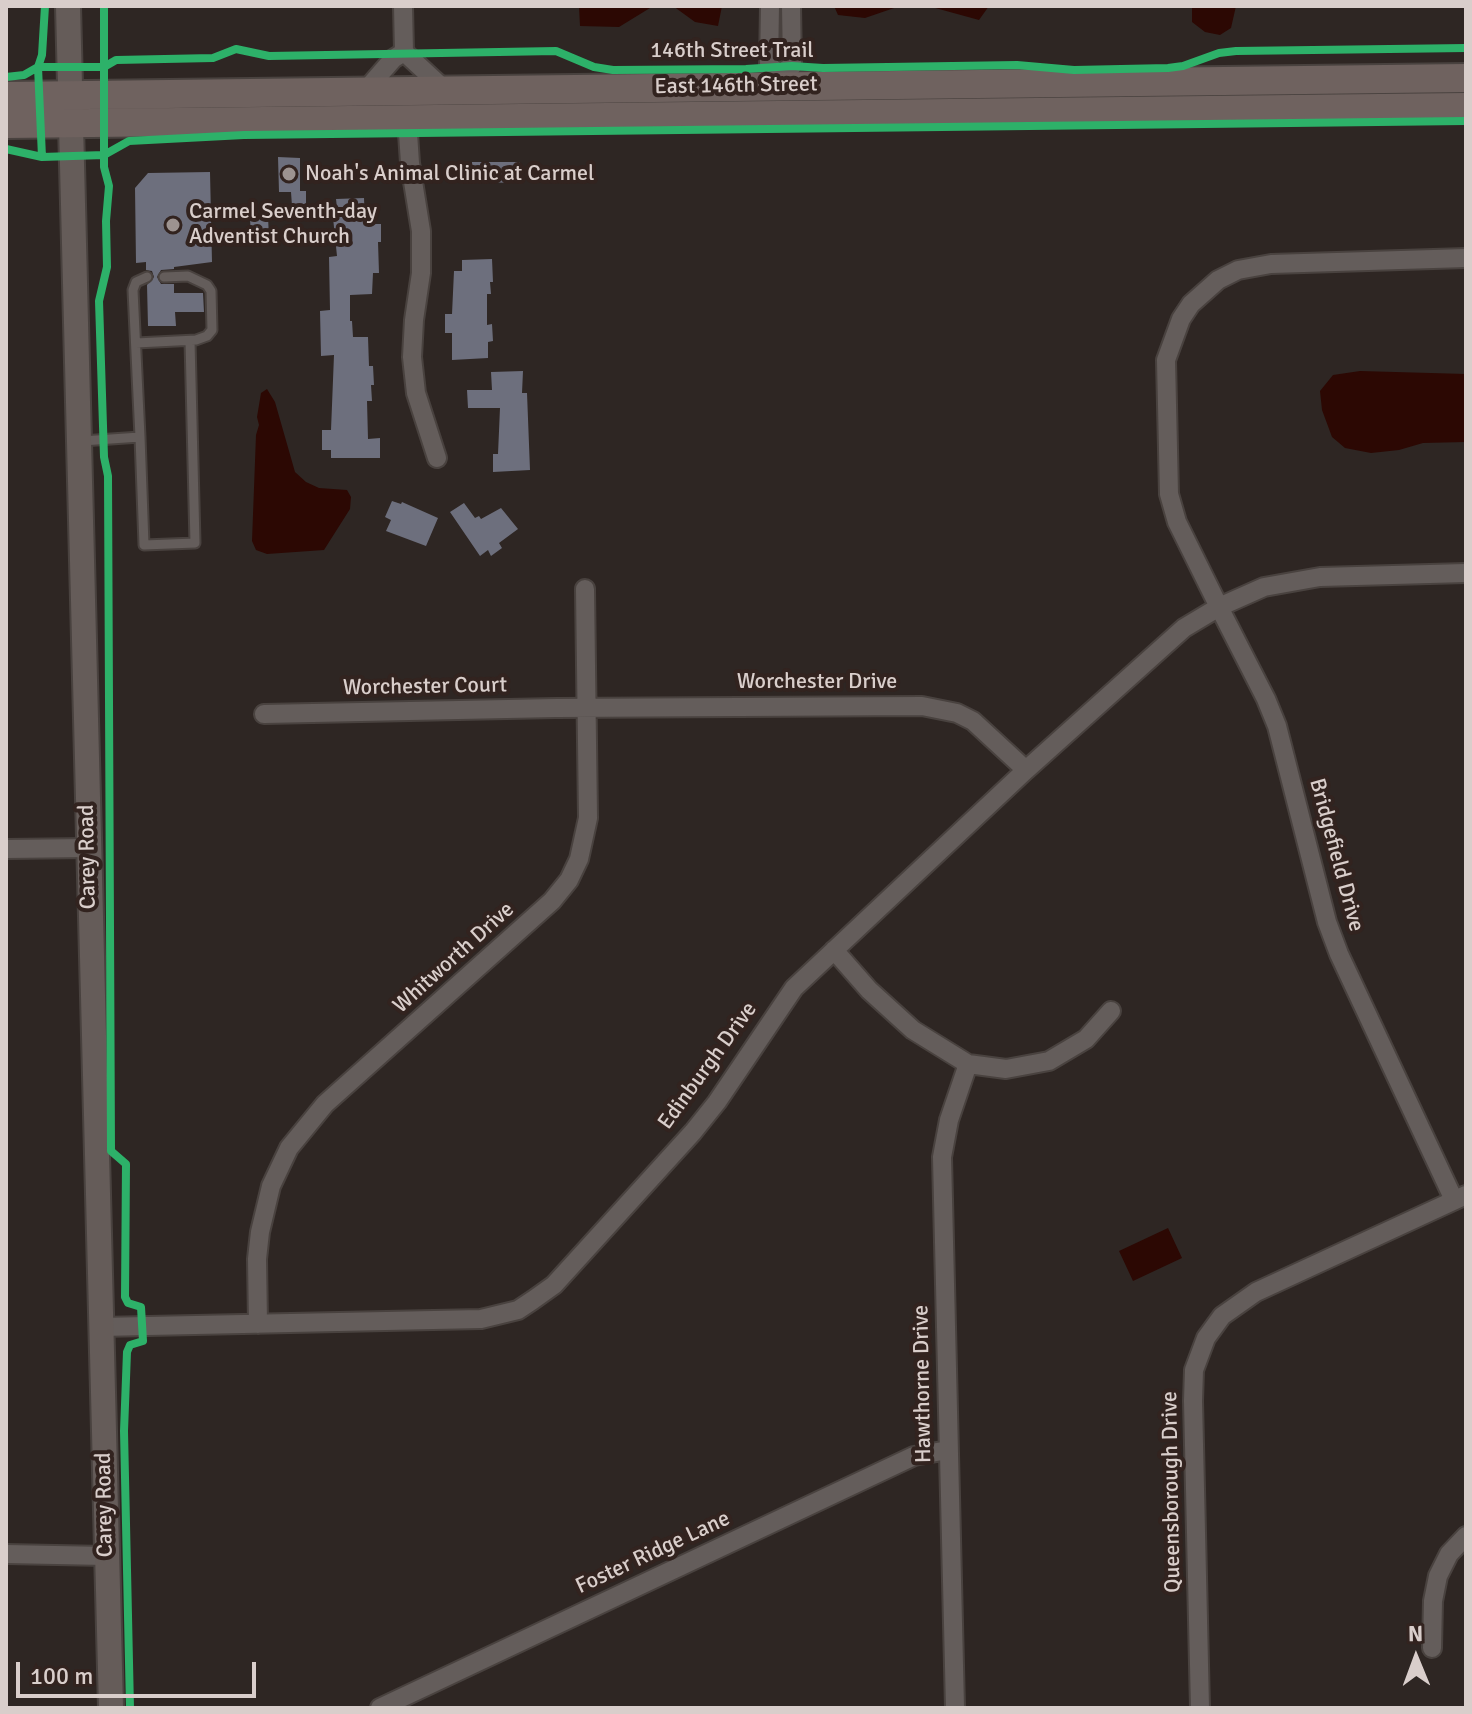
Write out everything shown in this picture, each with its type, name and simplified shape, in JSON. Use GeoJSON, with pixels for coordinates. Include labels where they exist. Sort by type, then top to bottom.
{"type":"FeatureCollection","features":[{"type":"Feature","properties":{"kind":"main road","name":"East 146th Street"},"geometry":{"type":"LineString","coordinates":[[6,124],[407,118],[780,91],[1466,78]]}},
{"type":"Feature","properties":{"kind":"main road","name":"East 146th Street"},"geometry":{"type":"LineString","coordinates":[[6,96],[444,89],[780,91],[1466,107]]}},
{"type":"Feature","properties":{"kind":"street","name":"Carey Road"},"geometry":{"type":"LineString","coordinates":[[68,6],[111,1708]]}},
{"type":"Feature","properties":{"kind":"street"},"geometry":{"type":"LineString","coordinates":[[403,6],[404,52],[444,89]]}},
{"type":"Feature","properties":{"kind":"street"},"geometry":{"type":"LineString","coordinates":[[770,6],[769,66],[780,91]]}},
{"type":"Feature","properties":{"kind":"street"},"geometry":{"type":"LineString","coordinates":[[780,91],[792,66],[791,6]]}},
{"type":"Feature","properties":{"kind":"street"},"geometry":{"type":"LineString","coordinates":[[366,90],[393,59],[404,52]]}},
{"type":"Feature","properties":{"kind":"street"},"geometry":{"type":"LineString","coordinates":[[407,118],[410,163],[421,231],[421,273],[412,357],[416,393],[437,458]]}},
{"type":"Feature","properties":{"kind":"street","name":"Bridgefield Drive"},"geometry":{"type":"LineString","coordinates":[[1460,1198],[1339,954],[1327,922],[1277,726],[1177,522],[1169,494],[1166,360],[1181,319],[1191,304],[1218,280],[1254,265],[1466,258]]}},
{"type":"Feature","properties":{"kind":"street","name":"Edinburgh Drive"},"geometry":{"type":"LineString","coordinates":[[100,1327],[481,1319],[509,1313],[533,1300],[554,1285],[693,1132],[717,1102],[794,988],[1026,770],[1184,628],[1219,607],[1264,587],[1320,577],[1466,573]]}},
{"type":"Feature","properties":{"kind":"street","name":"Whitworth Drive"},"geometry":{"type":"LineString","coordinates":[[258,1324],[260,1232],[271,1186],[289,1148],[325,1104],[552,901],[569,880],[579,859],[588,818],[585,589]]}},
{"type":"Feature","properties":{"kind":"street","name":"Worchester Drive"},"geometry":{"type":"LineString","coordinates":[[587,710],[939,708],[973,721],[1026,770]]}},
{"type":"Feature","properties":{"kind":"street","name":"Worchester Court"},"geometry":{"type":"LineString","coordinates":[[264,714],[587,710]]}},
{"type":"Feature","properties":{"kind":"street"},"geometry":{"type":"LineString","coordinates":[[6,849],[88,848]]}},
{"type":"Feature","properties":{"kind":"street"},"geometry":{"type":"LineString","coordinates":[[834,950],[869,990],[913,1030],[968,1064],[1006,1069],[1049,1061],[1086,1039],[1111,1011]]}},
{"type":"Feature","properties":{"kind":"street","name":"Hawthorne Drive"},"geometry":{"type":"LineString","coordinates":[[955,1708],[942,1157],[949,1120],[968,1064]]}},
{"type":"Feature","properties":{"kind":"street","name":"Queensborough Drive"},"geometry":{"type":"LineString","coordinates":[[1200,1708],[1193,1393],[1194,1370],[1202,1345],[1222,1316],[1245,1299],[1460,1198]]}},
{"type":"Feature","properties":{"kind":"street","name":"Foster Ridge Lane"},"geometry":{"type":"LineString","coordinates":[[380,1708],[914,1456],[948,1450]]}},
{"type":"Feature","properties":{"kind":"street"},"geometry":{"type":"LineString","coordinates":[[1432,1648],[1433,1601],[1438,1576],[1449,1554],[1466,1536]]}},
{"type":"Feature","properties":{"kind":"street"},"geometry":{"type":"LineString","coordinates":[[6,1554],[106,1556]]}},
{"type":"Feature","properties":{"kind":"lane"},"geometry":{"type":"LineString","coordinates":[[136,343],[190,341],[207,336],[212,330],[211,291],[207,285],[188,276],[164,277]]}},
{"type":"Feature","properties":{"kind":"lane"},"geometry":{"type":"LineString","coordinates":[[147,277],[136,282],[133,290],[144,545],[195,543],[190,341]]}},
{"type":"Feature","properties":{"kind":"lane"},"geometry":{"type":"LineString","coordinates":[[79,441],[140,437]]}},
{"type":"Feature","properties":{"kind":"shaded area"},"geometry":{"type":"Polygon","coordinates":[[[579,6],[662,6],[650,8],[619,27],[580,26],[579,6]]]}},
{"type":"Feature","properties":{"kind":"shaded area"},"geometry":{"type":"Polygon","coordinates":[[[673,6],[722,6],[718,26],[695,22],[673,6]]]}},
{"type":"Feature","properties":{"kind":"shaded area"},"geometry":{"type":"Polygon","coordinates":[[[834,6],[900,6],[865,18],[838,15],[834,6]]]}},
{"type":"Feature","properties":{"kind":"shaded area"},"geometry":{"type":"Polygon","coordinates":[[[928,6],[989,6],[979,20],[928,6]]]}},
{"type":"Feature","properties":{"kind":"shaded area"},"geometry":{"type":"Polygon","coordinates":[[[1192,6],[1236,6],[1231,28],[1220,35],[1205,32],[1192,22],[1192,6]]]}},
{"type":"Feature","properties":{"kind":"shaded area"},"geometry":{"type":"Polygon","coordinates":[[[1360,371],[1466,374],[1466,442],[1423,443],[1371,453],[1345,448],[1332,437],[1322,410],[1320,391],[1333,375],[1360,371]]]}},
{"type":"Feature","properties":{"kind":"shaded area"},"geometry":{"type":"Polygon","coordinates":[[[267,389],[275,402],[295,472],[319,488],[347,490],[351,497],[350,509],[324,550],[267,554],[256,550],[252,541],[257,417],[261,393],[267,389]]]}},
{"type":"Feature","properties":{"kind":"shaded area"},"geometry":{"type":"Polygon","coordinates":[[[1168,1228],[1182,1258],[1133,1281],[1119,1251],[1168,1228]]]}},
{"type":"Feature","properties":{"kind":"building","name":"Noah's Animal Clinic at Carmel"},"geometry":{"type":"Polygon","coordinates":[[[278,157],[300,158],[300,191],[306,191],[306,206],[292,206],[291,192],[279,192],[278,157]]]}},
{"type":"Feature","properties":{"kind":"building"},"geometry":{"type":"Polygon","coordinates":[[[472,162],[520,162],[520,183],[472,182],[472,162]]]}},
{"type":"Feature","properties":{"kind":"building","name":"Carmel Seventh-day Adventist Church"},"geometry":{"type":"Polygon","coordinates":[[[210,172],[212,262],[161,270],[157,277],[161,284],[174,284],[174,293],[203,293],[204,312],[175,312],[176,326],[148,326],[147,285],[154,277],[152,271],[146,270],[146,262],[136,263],[135,188],[148,173],[210,172]]]}},
{"type":"Feature","properties":{"kind":"building"},"geometry":{"type":"Polygon","coordinates":[[[364,198],[365,224],[381,224],[379,273],[373,273],[372,294],[350,295],[350,321],[353,337],[368,337],[369,366],[373,366],[374,385],[371,385],[372,401],[367,401],[368,439],[380,438],[380,458],[331,458],[331,450],[322,450],[322,430],[331,430],[334,355],[321,356],[320,311],[330,310],[329,257],[337,256],[332,208],[337,208],[336,199],[364,198]]]}},
{"type":"Feature","properties":{"kind":"building"},"geometry":{"type":"Polygon","coordinates":[[[268,216],[269,239],[251,239],[250,217],[268,216]]]}},
{"type":"Feature","properties":{"kind":"building"},"geometry":{"type":"Polygon","coordinates":[[[492,259],[493,282],[490,282],[491,294],[487,294],[487,325],[492,324],[493,341],[488,342],[488,358],[452,360],[452,333],[445,333],[445,314],[452,314],[454,271],[462,271],[462,260],[492,259]]]}},
{"type":"Feature","properties":{"kind":"building"},"geometry":{"type":"Polygon","coordinates":[[[523,371],[522,393],[527,393],[530,470],[493,472],[493,454],[498,454],[500,408],[468,408],[467,390],[492,390],[491,372],[523,371]]]}},
{"type":"Feature","properties":{"kind":"building"},"geometry":{"type":"Polygon","coordinates":[[[392,501],[402,502],[438,518],[426,546],[386,531],[391,520],[385,517],[392,501]]]}},
{"type":"Feature","properties":{"kind":"building"},"geometry":{"type":"Polygon","coordinates":[[[464,503],[475,518],[479,516],[481,519],[501,508],[518,529],[499,543],[502,548],[491,556],[488,550],[480,556],[450,512],[464,503]]]}},
{"type":"Feature","properties":{"kind":"cycle path"},"geometry":{"type":"LineString","coordinates":[[42,157],[38,67],[42,55],[45,6]]}},
{"type":"Feature","properties":{"kind":"cycle path"},"geometry":{"type":"LineString","coordinates":[[104,6],[104,167],[109,186],[107,267],[99,301],[104,457],[108,476],[111,1151],[126,1164],[125,1297],[128,1303],[141,1307],[143,1341],[130,1345],[127,1352],[124,1431],[130,1708]]}},
{"type":"Feature","properties":{"kind":"cycle path","name":"146th Street Trail"},"geometry":{"type":"LineString","coordinates":[[6,77],[24,75],[38,67],[104,67],[116,60],[213,58],[236,49],[269,56],[556,51],[594,67],[613,70],[1017,65],[1074,70],[1168,68],[1236,51],[1466,48]]}},
{"type":"Feature","properties":{"kind":"cycle path"},"geometry":{"type":"LineString","coordinates":[[6,149],[42,157],[104,155],[129,141],[244,135],[1466,121]]}},
{"type":"Feature","properties":{"kind":"place","name":"Noah's Animal Clinic at Carmel"},"geometry":{"type":"Point","coordinates":[289,174]}},
{"type":"Feature","properties":{"kind":"place","name":"Carmel Seventh-day Adventist Church"},"geometry":{"type":"Point","coordinates":[173,225]}}]}
